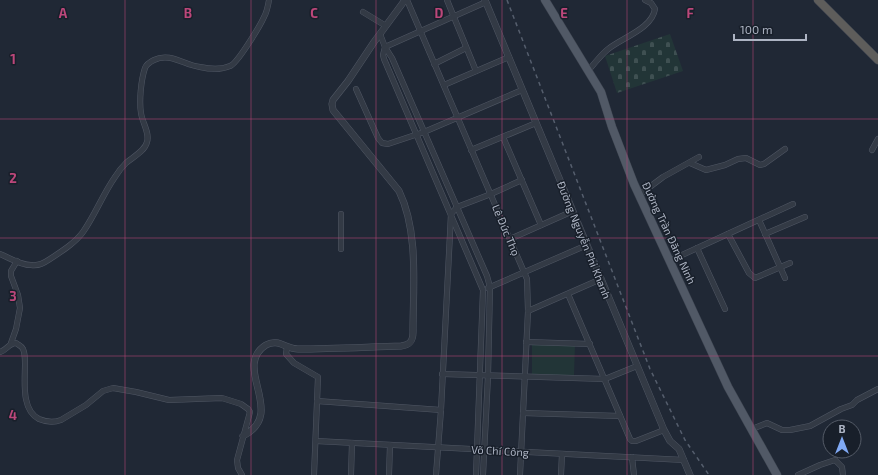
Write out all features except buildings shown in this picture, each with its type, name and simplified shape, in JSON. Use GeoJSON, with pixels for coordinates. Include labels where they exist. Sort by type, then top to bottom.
{"type":"FeatureCollection","features":[{"type":"Feature","properties":{"kind":"highway"},"geometry":{"type":"LineString","coordinates":[[818,0],[878,60]]}},
{"type":"Feature","properties":{"kind":"main road","name":"Đường Trần Đăng Ninh"},"geometry":{"type":"LineString","coordinates":[[545,0],[601,92],[624,159],[669,261],[728,387],[777,475]]}},
{"type":"Feature","properties":{"kind":"street"},"geometry":{"type":"LineString","coordinates":[[0,254],[29,265],[41,265],[67,248],[82,233],[115,176],[125,164],[138,154],[147,144],[148,136],[143,123],[140,105],[146,66],[158,58],[175,59],[200,68],[218,69],[234,64],[261,23],[266,13],[269,0]]}},
{"type":"Feature","properties":{"kind":"street"},"geometry":{"type":"LineString","coordinates":[[243,436],[253,428],[262,415],[262,406],[254,376],[254,366],[256,357],[261,349],[267,344],[275,342],[293,349],[401,346],[410,343],[413,338],[412,248],[409,217],[404,200],[399,191],[333,110],[332,104],[333,100],[406,0]]}},
{"type":"Feature","properties":{"kind":"street","name":"Lê Đức Thọ"},"geometry":{"type":"LineString","coordinates":[[406,0],[458,117],[528,282],[520,475]]}},
{"type":"Feature","properties":{"kind":"street"},"geometry":{"type":"LineString","coordinates":[[447,0],[476,71]]}},
{"type":"Feature","properties":{"kind":"street"},"geometry":{"type":"LineString","coordinates":[[588,71],[607,50],[644,27],[654,15],[655,9],[651,3],[645,0]]}},
{"type":"Feature","properties":{"kind":"street"},"geometry":{"type":"LineString","coordinates":[[385,47],[486,1]]}},
{"type":"Feature","properties":{"kind":"street","name":"Đường Nguyễn Phi Khanh"},"geometry":{"type":"LineString","coordinates":[[486,1],[664,430],[670,441],[679,449],[690,475]]}},
{"type":"Feature","properties":{"kind":"street"},"geometry":{"type":"LineString","coordinates":[[363,12],[386,26]]}},
{"type":"Feature","properties":{"kind":"street"},"geometry":{"type":"LineString","coordinates":[[380,34],[385,47],[392,58],[457,207],[487,276],[490,287],[491,300],[483,475]]}},
{"type":"Feature","properties":{"kind":"street"},"geometry":{"type":"LineString","coordinates":[[385,47],[383,55],[384,59],[483,290],[476,475]]}},
{"type":"Feature","properties":{"kind":"street"},"geometry":{"type":"LineString","coordinates":[[434,64],[466,48]]}},
{"type":"Feature","properties":{"kind":"street"},"geometry":{"type":"LineString","coordinates":[[444,85],[509,57]]}},
{"type":"Feature","properties":{"kind":"street"},"geometry":{"type":"LineString","coordinates":[[356,89],[378,138],[382,143],[391,144],[417,135],[522,90]]}},
{"type":"Feature","properties":{"kind":"street"},"geometry":{"type":"LineString","coordinates":[[471,150],[536,123]]}},
{"type":"Feature","properties":{"kind":"street"},"geometry":{"type":"LineString","coordinates":[[503,137],[541,225]]}},
{"type":"Feature","properties":{"kind":"street"},"geometry":{"type":"LineString","coordinates":[[872,150],[878,139]]}},
{"type":"Feature","properties":{"kind":"street"},"geometry":{"type":"LineString","coordinates":[[690,163],[706,170],[746,158],[760,165],[764,164],[785,149]]}},
{"type":"Feature","properties":{"kind":"street"},"geometry":{"type":"LineString","coordinates":[[639,195],[663,177],[699,157]]}},
{"type":"Feature","properties":{"kind":"street"},"geometry":{"type":"LineString","coordinates":[[436,475],[441,410],[451,214],[457,207],[522,180]]}},
{"type":"Feature","properties":{"kind":"street"},"geometry":{"type":"LineString","coordinates":[[669,261],[793,204]]}},
{"type":"Feature","properties":{"kind":"street"},"geometry":{"type":"LineString","coordinates":[[510,239],[573,211]]}},
{"type":"Feature","properties":{"kind":"street"},"geometry":{"type":"LineString","coordinates":[[341,214],[341,249]]}},
{"type":"Feature","properties":{"kind":"street"},"geometry":{"type":"LineString","coordinates":[[765,234],[805,218]]}},
{"type":"Feature","properties":{"kind":"street"},"geometry":{"type":"LineString","coordinates":[[759,220],[785,278]]}},
{"type":"Feature","properties":{"kind":"street"},"geometry":{"type":"LineString","coordinates":[[728,234],[755,278],[790,263]]}},
{"type":"Feature","properties":{"kind":"street"},"geometry":{"type":"LineString","coordinates":[[483,290],[587,245]]}},
{"type":"Feature","properties":{"kind":"street"},"geometry":{"type":"LineString","coordinates":[[697,248],[725,309]]}},
{"type":"Feature","properties":{"kind":"street"},"geometry":{"type":"LineString","coordinates":[[0,352],[4,351],[11,344],[16,329],[20,308],[18,295],[11,276],[17,261]]}},
{"type":"Feature","properties":{"kind":"street"},"geometry":{"type":"LineString","coordinates":[[528,310],[601,279]]}},
{"type":"Feature","properties":{"kind":"street"},"geometry":{"type":"LineString","coordinates":[[568,294],[630,439],[632,441],[636,441],[664,430]]}},
{"type":"Feature","properties":{"kind":"street"},"geometry":{"type":"LineString","coordinates":[[526,342],[590,344]]}},
{"type":"Feature","properties":{"kind":"street"},"geometry":{"type":"LineString","coordinates":[[11,344],[16,343],[22,348],[25,354],[25,386],[28,405],[33,415],[44,421],[56,422],[61,420],[75,410],[86,405],[103,391],[113,388],[169,400],[222,398],[241,404],[248,408],[250,412],[238,460],[238,468],[242,475]]}},
{"type":"Feature","properties":{"kind":"street"},"geometry":{"type":"LineString","coordinates":[[288,347],[286,354],[294,363],[318,377],[314,475]]}},
{"type":"Feature","properties":{"kind":"street"},"geometry":{"type":"LineString","coordinates":[[442,374],[605,379],[637,366]]}},
{"type":"Feature","properties":{"kind":"street"},"geometry":{"type":"LineString","coordinates":[[752,429],[767,423],[782,430],[810,426],[841,408],[852,405],[857,400],[878,389]]}},
{"type":"Feature","properties":{"kind":"street"},"geometry":{"type":"LineString","coordinates":[[317,401],[441,410]]}},
{"type":"Feature","properties":{"kind":"street"},"geometry":{"type":"LineString","coordinates":[[523,412],[620,416]]}},
{"type":"Feature","properties":{"kind":"street","name":"Võ Chí Công"},"geometry":{"type":"LineString","coordinates":[[316,441],[684,460]]}},
{"type":"Feature","properties":{"kind":"street"},"geometry":{"type":"LineString","coordinates":[[351,475],[352,443]]}},
{"type":"Feature","properties":{"kind":"street"},"geometry":{"type":"LineString","coordinates":[[389,475],[390,445]]}},
{"type":"Feature","properties":{"kind":"street"},"geometry":{"type":"LineString","coordinates":[[561,475],[562,454]]}},
{"type":"Feature","properties":{"kind":"street"},"geometry":{"type":"LineString","coordinates":[[632,457],[634,475]]}},
{"type":"Feature","properties":{"kind":"street"},"geometry":{"type":"LineString","coordinates":[[798,475],[835,460],[838,461],[842,467],[843,475]]}},
{"type":"Feature","properties":{"kind":"green space"},"geometry":{"type":"Polygon","coordinates":[[[670,34],[683,71],[617,93],[605,56],[670,34]]]}},
{"type":"Feature","properties":{"kind":"green space"},"geometry":{"type":"Polygon","coordinates":[[[532,345],[575,345],[574,375],[532,375],[532,345]]]}},
{"type":"Feature","properties":{"kind":"railway"},"geometry":{"type":"LineString","coordinates":[[507,0],[650,369],[685,440],[709,475]]}}]}
